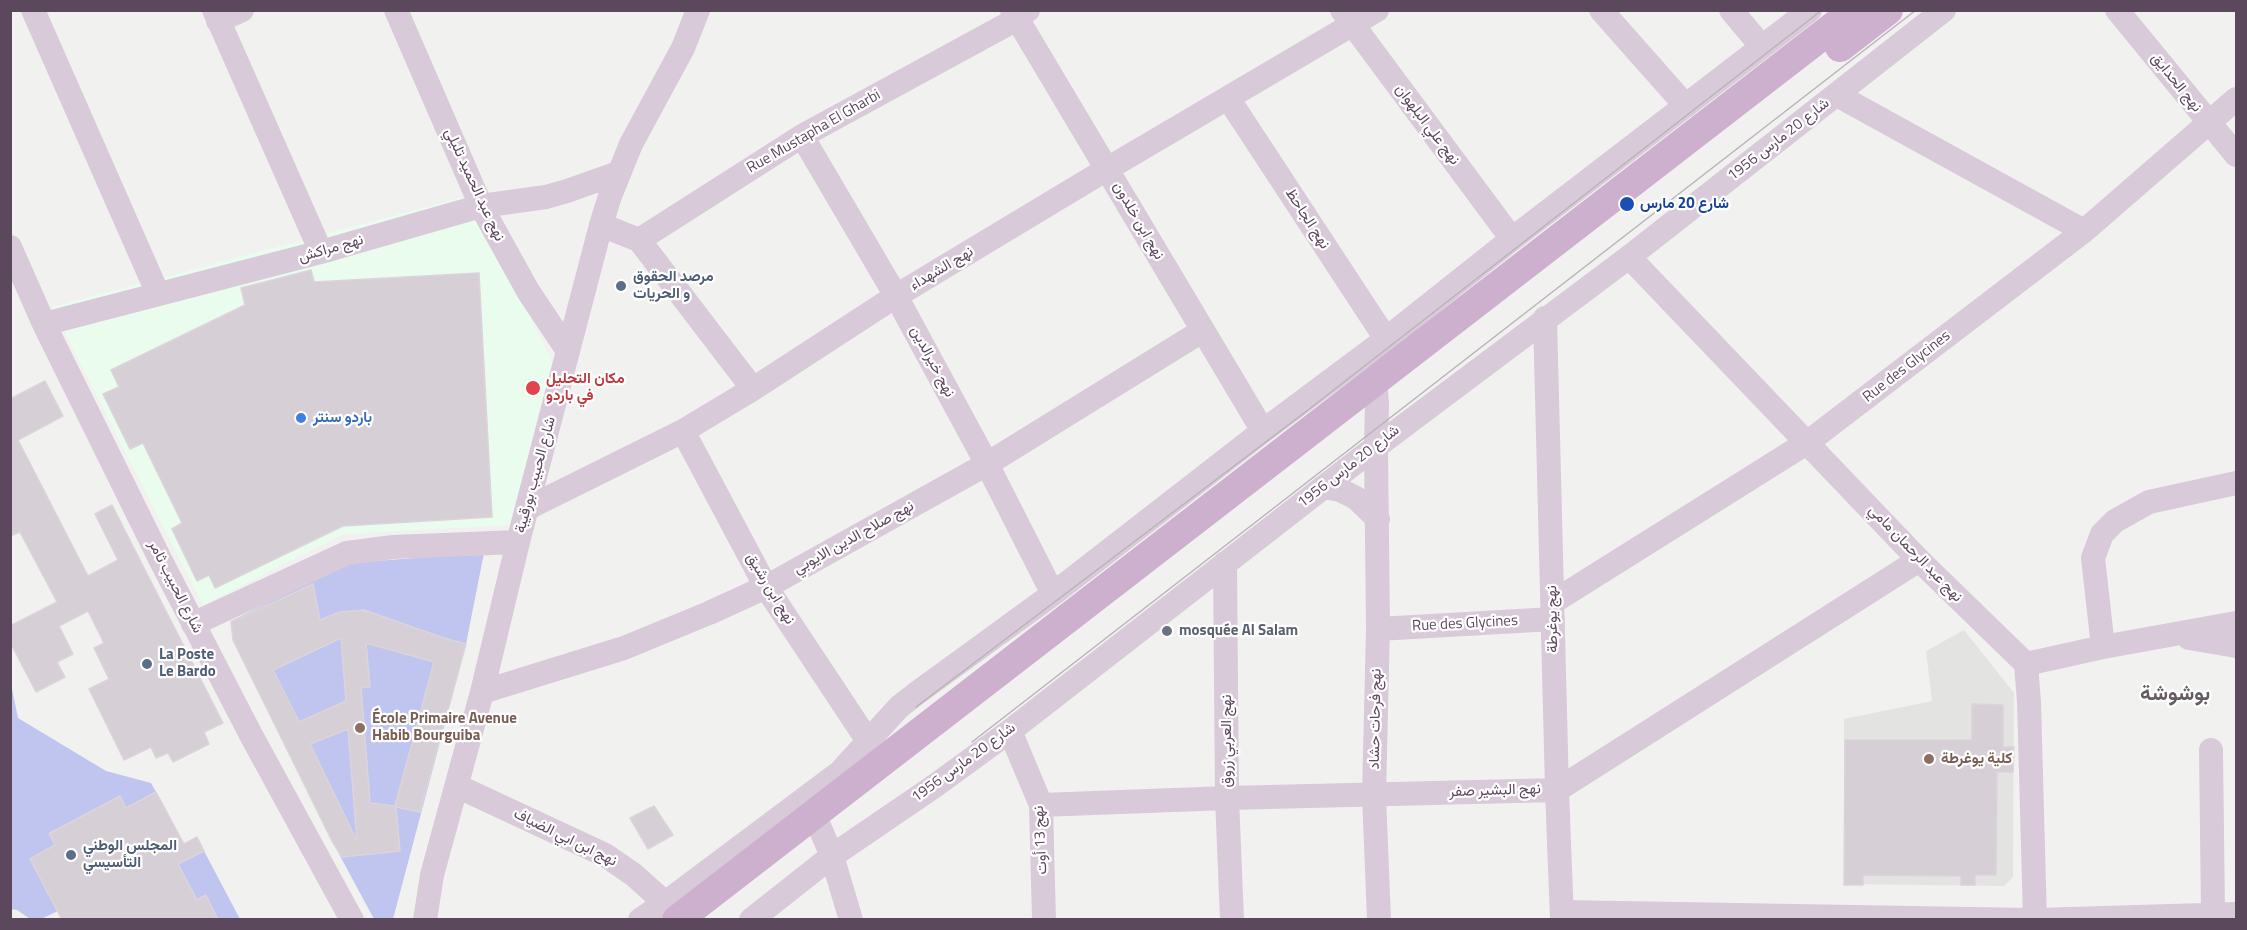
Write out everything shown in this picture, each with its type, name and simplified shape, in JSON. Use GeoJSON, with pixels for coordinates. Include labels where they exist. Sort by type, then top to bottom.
{"type":"FeatureCollection","features":[{"type":"Feature","properties":{"kind":"main road","name":"شارع 20 مارس 1956"},"geometry":{"type":"LineString","coordinates":[[1521,282],[1855,10]]}},
{"type":"Feature","properties":{"kind":"main road","name":"شارع 20 مارس 1956"},"geometry":{"type":"LineString","coordinates":[[710,920],[1376,391],[1888,10]]}},
{"type":"Feature","properties":{"kind":"main road","name":"شارع 20 مارس 1956"},"geometry":{"type":"LineString","coordinates":[[671,911],[817,837]]}},
{"type":"Feature","properties":{"kind":"street"},"geometry":{"type":"LineString","coordinates":[[33,10],[158,294]]}},
{"type":"Feature","properties":{"kind":"street"},"geometry":{"type":"LineString","coordinates":[[242,10],[216,16],[321,252]]}},
{"type":"Feature","properties":{"kind":"street","name":"نهج عبد الحميد تليلي"},"geometry":{"type":"LineString","coordinates":[[396,10],[481,206],[528,291],[568,351]]}},
{"type":"Feature","properties":{"kind":"street","name":"شارع الحبيب بورقيبة"},"geometry":{"type":"LineString","coordinates":[[425,920],[432,875],[482,692],[518,542],[601,225],[618,173],[631,144],[683,48],[698,10]]}},
{"type":"Feature","properties":{"kind":"street","name":"نهج الشهداء"},"geometry":{"type":"LineString","coordinates":[[528,508],[683,431],[753,389],[896,296],[1228,98],[1347,18],[1377,10]]}},
{"type":"Feature","properties":{"kind":"street"},"geometry":{"type":"LineString","coordinates":[[1601,10],[1686,106]]}},
{"type":"Feature","properties":{"kind":"street"},"geometry":{"type":"LineString","coordinates":[[1731,10],[1762,47]]}},
{"type":"Feature","properties":{"kind":"street","name":"شارع 20 مارس 1956"},"geometry":{"type":"LineString","coordinates":[[639,920],[671,911],[849,765],[899,707],[1053,594],[1810,10]]}},
{"type":"Feature","properties":{"kind":"street","name":"شارع 20 مارس 1956"},"geometry":{"type":"LineString","coordinates":[[751,920],[817,837],[936,785],[1010,731],[1323,487],[1629,257],[1944,10]]}},
{"type":"Feature","properties":{"kind":"street","name":"نهج الحدايق"},"geometry":{"type":"LineString","coordinates":[[2117,10],[2236,155]]}},
{"type":"Feature","properties":{"kind":"street","name":"Rue Mustapha El Gharbi"},"geometry":{"type":"LineString","coordinates":[[639,240],[802,136],[1019,13]]}},
{"type":"Feature","properties":{"kind":"street","name":"نهج ابن خلدون"},"geometry":{"type":"LineString","coordinates":[[1019,13],[1107,169],[1263,431]]}},
{"type":"Feature","properties":{"kind":"street","name":"نهج علي البلهوان"},"geometry":{"type":"LineString","coordinates":[[1347,18],[1512,239]]}},
{"type":"Feature","properties":{"kind":"street"},"geometry":{"type":"LineString","coordinates":[[1837,94],[2084,231]]}},
{"type":"Feature","properties":{"kind":"street","name":"نهج الجاحظ"},"geometry":{"type":"LineString","coordinates":[[1228,98],[1386,339]]}},
{"type":"Feature","properties":{"kind":"street","name":"Rue des Glycines"},"geometry":{"type":"LineString","coordinates":[[1378,629],[1553,610],[1808,442],[2084,231],[2236,99]]}},
{"type":"Feature","properties":{"kind":"street","name":"نهج خيرالدين"},"geometry":{"type":"LineString","coordinates":[[802,136],[896,296],[987,464],[1053,594]]}},
{"type":"Feature","properties":{"kind":"street","name":"نهج مراكش"},"geometry":{"type":"LineString","coordinates":[[44,324],[321,252],[481,206],[546,197],[618,173]]}},
{"type":"Feature","properties":{"kind":"street"},"geometry":{"type":"LineString","coordinates":[[601,225],[639,240],[753,389]]}},
{"type":"Feature","properties":{"kind":"street","name":"شارع الحبيب ثامر"},"geometry":{"type":"LineString","coordinates":[[10,247],[87,415],[193,624],[287,804],[352,920]]}},
{"type":"Feature","properties":{"kind":"street","name":"نهج عبد الرحمان مامي"},"geometry":{"type":"LineString","coordinates":[[1629,257],[1919,560],[2026,664]]}},
{"type":"Feature","properties":{"kind":"street","name":"نهج يوغرطة"},"geometry":{"type":"LineString","coordinates":[[1545,318],[1562,916]]}},
{"type":"Feature","properties":{"kind":"street","name":"نهج صلاح الدين الايوبي"},"geometry":{"type":"LineString","coordinates":[[482,692],[624,648],[709,613],[766,586],[987,464],[1202,331]]}},
{"type":"Feature","properties":{"kind":"street","name":"نهج فرحات حشاد"},"geometry":{"type":"LineString","coordinates":[[1376,391],[1378,629],[1374,795],[1378,920]]}},
{"type":"Feature","properties":{"kind":"street","name":"نهج ابن رشيق"},"geometry":{"type":"LineString","coordinates":[[683,431],[766,586],[868,741]]}},
{"type":"Feature","properties":{"kind":"street"},"geometry":{"type":"LineString","coordinates":[[2103,647],[2093,558],[2102,534],[2115,521],[2150,502],[2236,483]]}},
{"type":"Feature","properties":{"kind":"street"},"geometry":{"type":"LineString","coordinates":[[1323,487],[1340,490],[1356,498],[1378,519]]}},
{"type":"Feature","properties":{"kind":"street"},"geometry":{"type":"LineString","coordinates":[[193,624],[347,553],[393,547],[518,542]]}},
{"type":"Feature","properties":{"kind":"street","name":"نهج البشير صفر"},"geometry":{"type":"LineString","coordinates":[[1041,805],[1557,790],[1919,560]]}},
{"type":"Feature","properties":{"kind":"street","name":"نهج العربي زروق"},"geometry":{"type":"LineString","coordinates":[[1225,563],[1227,798],[1232,920]]}},
{"type":"Feature","properties":{"kind":"street"},"geometry":{"type":"LineString","coordinates":[[2211,750],[2225,914],[2036,920],[2026,664],[2103,647],[2236,623]]}},
{"type":"Feature","properties":{"kind":"street"},"geometry":{"type":"LineString","coordinates":[[2173,636],[2236,646]]}},
{"type":"Feature","properties":{"kind":"street","name":"نهج 13 أوت"},"geometry":{"type":"LineString","coordinates":[[1010,731],[1041,805],[1044,920]]}},
{"type":"Feature","properties":{"kind":"street","name":"نهج ابن ابي الضياف"},"geometry":{"type":"LineString","coordinates":[[457,786],[604,855],[634,875],[671,911]]}},
{"type":"Feature","properties":{"kind":"street"},"geometry":{"type":"LineString","coordinates":[[817,837],[851,920]]}},
{"type":"Feature","properties":{"kind":"street"},"geometry":{"type":"LineString","coordinates":[[1562,916],[2030,920]]}},
{"type":"Feature","properties":{"kind":"shaded area","name":"باردو سنتر"},"geometry":{"type":"Polygon","coordinates":[[[472,195],[552,362],[510,525],[344,534],[203,605],[52,307],[472,195]]]}},
{"type":"Feature","properties":{"kind":"shaded area","name":"École Primaire Avenue Habib Bourguiba"},"geometry":{"type":"Polygon","coordinates":[[[484,553],[466,644],[393,919],[374,919],[332,841],[233,640],[231,621],[348,563],[484,553]]]}},
{"type":"Feature","properties":{"kind":"shaded area","name":"كلية يوغرطة"},"geometry":{"type":"Polygon","coordinates":[[[1964,630],[2014,693],[2013,877],[2004,886],[1844,884],[1844,719],[1932,701],[1926,651],[1964,630]]]}},
{"type":"Feature","properties":{"kind":"shaded area"},"geometry":{"type":"Polygon","coordinates":[[[10,679],[18,718],[106,771],[151,783],[156,792],[126,808],[120,796],[49,833],[55,845],[30,859],[58,911],[41,919],[30,919],[17,910],[11,909],[10,679]]]}},
{"type":"Feature","properties":{"kind":"shaded area"},"geometry":{"type":"Polygon","coordinates":[[[204,851],[240,919],[218,919],[206,896],[197,900],[178,864],[204,851]]]}},
{"type":"Feature","properties":{"kind":"building","name":"باردو سنتر"},"geometry":{"type":"Polygon","coordinates":[[[311,270],[314,282],[479,273],[492,517],[343,526],[215,588],[209,575],[197,581],[172,529],[182,523],[143,443],[130,449],[103,394],[119,387],[111,370],[245,305],[241,288],[311,270]]]}},
{"type":"Feature","properties":{"kind":"building"},"geometry":{"type":"Polygon","coordinates":[[[45,381],[63,416],[18,440],[88,576],[118,560],[95,514],[112,505],[223,723],[204,732],[209,744],[173,762],[168,753],[156,758],[151,747],[124,760],[89,689],[109,679],[94,648],[104,643],[88,611],[59,626],[73,654],[57,662],[65,677],[36,692],[10,642],[10,626],[57,602],[20,532],[10,536],[10,399],[45,381]]]}},
{"type":"Feature","properties":{"kind":"building"},"geometry":{"type":"Polygon","coordinates":[[[313,584],[320,620],[340,612],[364,610],[466,644],[420,812],[396,807],[400,851],[342,857],[233,640],[231,622],[313,584]],[[341,638],[273,670],[299,722],[346,701],[341,638]],[[366,643],[370,687],[361,687],[370,803],[395,806],[434,662],[366,643]],[[348,729],[310,744],[357,841],[348,729]]]}},
{"type":"Feature","properties":{"kind":"building","name":"كلية يوغرطة"},"geometry":{"type":"Polygon","coordinates":[[[1972,704],[2003,705],[2003,747],[2014,747],[2013,772],[1997,772],[1996,875],[1975,875],[1975,885],[1961,885],[1961,876],[1863,875],[1863,885],[1844,885],[1845,740],[1972,740],[1972,704]]]}},
{"type":"Feature","properties":{"kind":"building","name":"المجلس الوطني التأسيسي"},"geometry":{"type":"Polygon","coordinates":[[[156,792],[184,844],[197,837],[204,851],[178,864],[197,900],[206,895],[218,920],[62,920],[30,859],[55,845],[49,834],[120,796],[126,808],[156,792]]]}},
{"type":"Feature","properties":{"kind":"building"},"geometry":{"type":"Polygon","coordinates":[[[654,806],[673,835],[648,849],[630,818],[654,806]]]}},
{"type":"Feature","properties":{"kind":"tram line"},"geometry":{"type":"LineString","coordinates":[[916,707],[1308,410],[1822,10]]}},
{"type":"Feature","properties":{"kind":"tram line"},"geometry":{"type":"LineString","coordinates":[[972,742],[1916,10]]}},
{"type":"Feature","properties":{"kind":"place","name":"شارع 20 مارس"},"geometry":{"type":"Point","coordinates":[1627,204]}},
{"type":"Feature","properties":{"kind":"place","name":"مرصد الحقوق و الحريات"},"geometry":{"type":"Point","coordinates":[621,286]}},
{"type":"Feature","properties":{"kind":"place","name":"مكان التحليل في باردو"},"geometry":{"type":"Point","coordinates":[533,388]}},
{"type":"Feature","properties":{"kind":"place","name":"باردو سنتر"},"geometry":{"type":"Point","coordinates":[301,418]}},
{"type":"Feature","properties":{"kind":"place","name":"mosquée Al Salam"},"geometry":{"type":"Point","coordinates":[1167,631]}},
{"type":"Feature","properties":{"kind":"place","name":"La Poste Le Bardo"},"geometry":{"type":"Point","coordinates":[147,664]}},
{"type":"Feature","properties":{"kind":"place","name":"École Primaire Avenue Habib Bourguiba"},"geometry":{"type":"Point","coordinates":[360,728]}},
{"type":"Feature","properties":{"kind":"place","name":"كلية يوغرطة"},"geometry":{"type":"Point","coordinates":[1929,759]}},
{"type":"Feature","properties":{"kind":"place","name":"المجلس الوطني التأسيسي"},"geometry":{"type":"Point","coordinates":[71,855]}},
{"type":"Feature","properties":{"kind":"district","name":"بوشوشة"},"geometry":{"type":"Point","coordinates":[2175,695]}}]}
